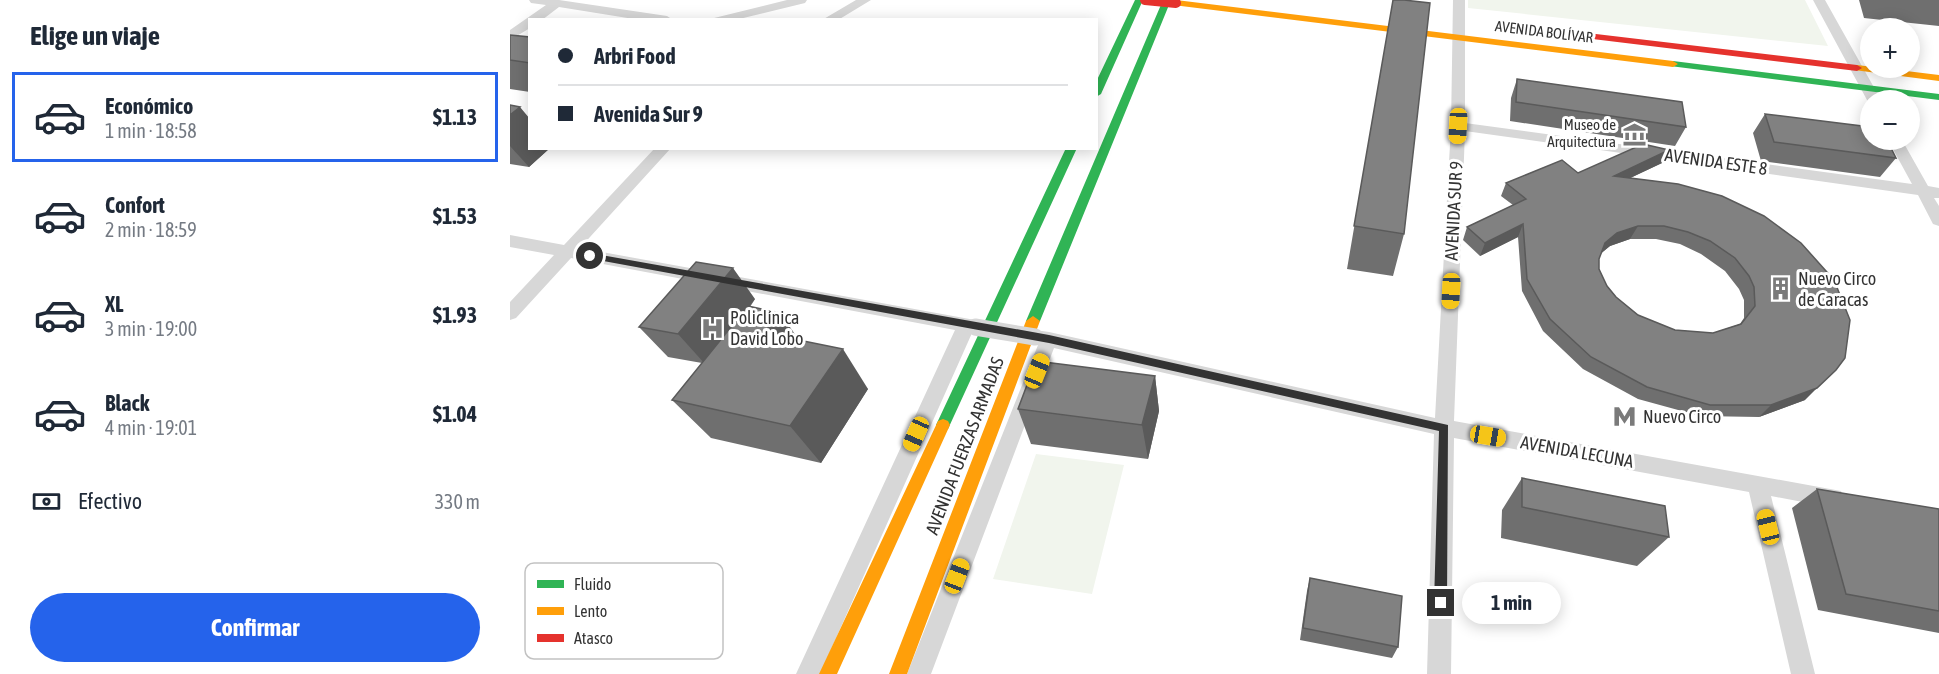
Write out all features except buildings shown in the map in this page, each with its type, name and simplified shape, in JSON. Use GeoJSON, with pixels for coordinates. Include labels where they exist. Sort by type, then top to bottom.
{"type":"FeatureCollection","features":[{"type":"Feature","properties":{"kind":"main road"},"geometry":{"type":"LineString","coordinates":[[1098,90],[1139,0]]}},
{"type":"Feature","properties":{"kind":"main road","name":"AVENIDA BOLÍVAR"},"geometry":{"type":"LineString","coordinates":[[1145,0],[1460,38],[1860,93]]}},
{"type":"Feature","properties":{"kind":"main road","name":"AVENIDA FUERZAS ARMADAS"},"geometry":{"type":"LineString","coordinates":[[898,674],[1019,354],[1172,2]]}},
{"type":"Feature","properties":{"kind":"main road"},"geometry":{"type":"LineString","coordinates":[[1441,18],[1466,21]]}},
{"type":"Feature","properties":{"kind":"main road","name":"AVENIDA BOLÍVAR"},"geometry":{"type":"LineString","coordinates":[[1565,33],[1939,78]]}},
{"type":"Feature","properties":{"kind":"main road","name":"AVENIDA BOLÍVAR"},"geometry":{"type":"LineString","coordinates":[[1920,96],[1939,97]]}},
{"type":"Feature","properties":{"kind":"main road","name":"AVENIDA FUERZAS ARMADAS"},"geometry":{"type":"LineString","coordinates":[[828,674],[1070,150]]}},
{"type":"Feature","properties":{"kind":"street"},"geometry":{"type":"LineString","coordinates":[[535,0],[654,18]]}},
{"type":"Feature","properties":{"kind":"street"},"geometry":{"type":"LineString","coordinates":[[723,18],[802,0]]}},
{"type":"Feature","properties":{"kind":"street"},"geometry":{"type":"LineString","coordinates":[[786,18],[802,0]]}},
{"type":"Feature","properties":{"kind":"street"},"geometry":{"type":"LineString","coordinates":[[832,18],[865,0]]}},
{"type":"Feature","properties":{"kind":"street","name":"AVENIDA SUR 9"},"geometry":{"type":"LineString","coordinates":[[1439,674],[1444,428],[1460,38],[1466,21],[1459,0]]}},
{"type":"Feature","properties":{"kind":"street"},"geometry":{"type":"LineString","coordinates":[[1819,0],[1868,90]]}},
{"type":"Feature","properties":{"kind":"street"},"geometry":{"type":"LineString","coordinates":[[535,18],[557,3]]}},
{"type":"Feature","properties":{"kind":"street"},"geometry":{"type":"LineString","coordinates":[[510,36],[528,23]]}},
{"type":"Feature","properties":{"kind":"street","name":"AVENIDA ESTE 8"},"geometry":{"type":"LineString","coordinates":[[1458,126],[1932,192]]}},
{"type":"Feature","properties":{"kind":"street"},"geometry":{"type":"LineString","coordinates":[[510,313],[662,150]]}},
{"type":"Feature","properties":{"kind":"street"},"geometry":{"type":"LineString","coordinates":[[1902,150],[1932,192],[1939,220]]}},
{"type":"Feature","properties":{"kind":"street","name":"AVENIDA LECUNA"},"geometry":{"type":"LineString","coordinates":[[510,241],[1042,338],[1444,428],[1848,501]]}},
{"type":"Feature","properties":{"kind":"street"},"geometry":{"type":"LineString","coordinates":[[808,674],[970,326]]}},
{"type":"Feature","properties":{"kind":"street"},"geometry":{"type":"LineString","coordinates":[[919,674],[1042,338]]}},
{"type":"Feature","properties":{"kind":"street"},"geometry":{"type":"LineString","coordinates":[[1758,485],[1803,674]]}},
{"type":"Feature","properties":{"kind":"shaded area"},"geometry":{"type":"Polygon","coordinates":[[[1468,0],[1805,0],[1828,46],[1468,8],[1468,0]]]}},
{"type":"Feature","properties":{"kind":"shaded area"},"geometry":{"type":"Polygon","coordinates":[[[1036,454],[1124,465],[1092,594],[993,579],[1036,454]]]}},
{"type":"Feature","properties":{"kind":"traffic: fast"},"geometry":{"type":"LineString","coordinates":[[1098,90],[1139,0]]}},
{"type":"Feature","properties":{"kind":"traffic: fast"},"geometry":{"type":"LineString","coordinates":[[1033,321],[1167,0]]}},
{"type":"Feature","properties":{"kind":"traffic: fast"},"geometry":{"type":"LineString","coordinates":[[1673,64],[1939,97]]}},
{"type":"Feature","properties":{"kind":"traffic: fast"},"geometry":{"type":"LineString","coordinates":[[943,425],[1071,150]]}},
{"type":"Feature","properties":{"kind":"traffic: slow"},"geometry":{"type":"LineString","coordinates":[[1176,3],[1673,64]]}},
{"type":"Feature","properties":{"kind":"traffic: slow"},"geometry":{"type":"LineString","coordinates":[[1857,68],[1939,78]]}},
{"type":"Feature","properties":{"kind":"traffic: slow"},"geometry":{"type":"LineString","coordinates":[[898,674],[1033,321]]}},
{"type":"Feature","properties":{"kind":"traffic: slow"},"geometry":{"type":"LineString","coordinates":[[828,674],[943,425]]}},
{"type":"Feature","properties":{"kind":"traffic: jam"},"geometry":{"type":"LineString","coordinates":[[1145,0],[1176,3]]}},
{"type":"Feature","properties":{"kind":"traffic: jam"},"geometry":{"type":"LineString","coordinates":[[1579,35],[1857,68]]}},
{"type":"Feature","properties":{"kind":"place","name":"Museo de Arquitectura"},"geometry":{"type":"Point","coordinates":[1634,134]}},
{"type":"Feature","properties":{"kind":"place","name":"Nuevo Circo de Caracas"},"geometry":{"type":"Point","coordinates":[1780,289]}},
{"type":"Feature","properties":{"kind":"place","name":"Policlínica David Lobo"},"geometry":{"type":"Point","coordinates":[712,328]}},
{"type":"Feature","properties":{"kind":"place","name":"Nuevo Circo"},"geometry":{"type":"Point","coordinates":[1625,417]}},
{"type":"Feature","properties":{"kind":"route"},"geometry":{"type":"LineString","coordinates":[[590,256],[966,326],[1049,339],[1444,428],[1441,603]]}}]}
